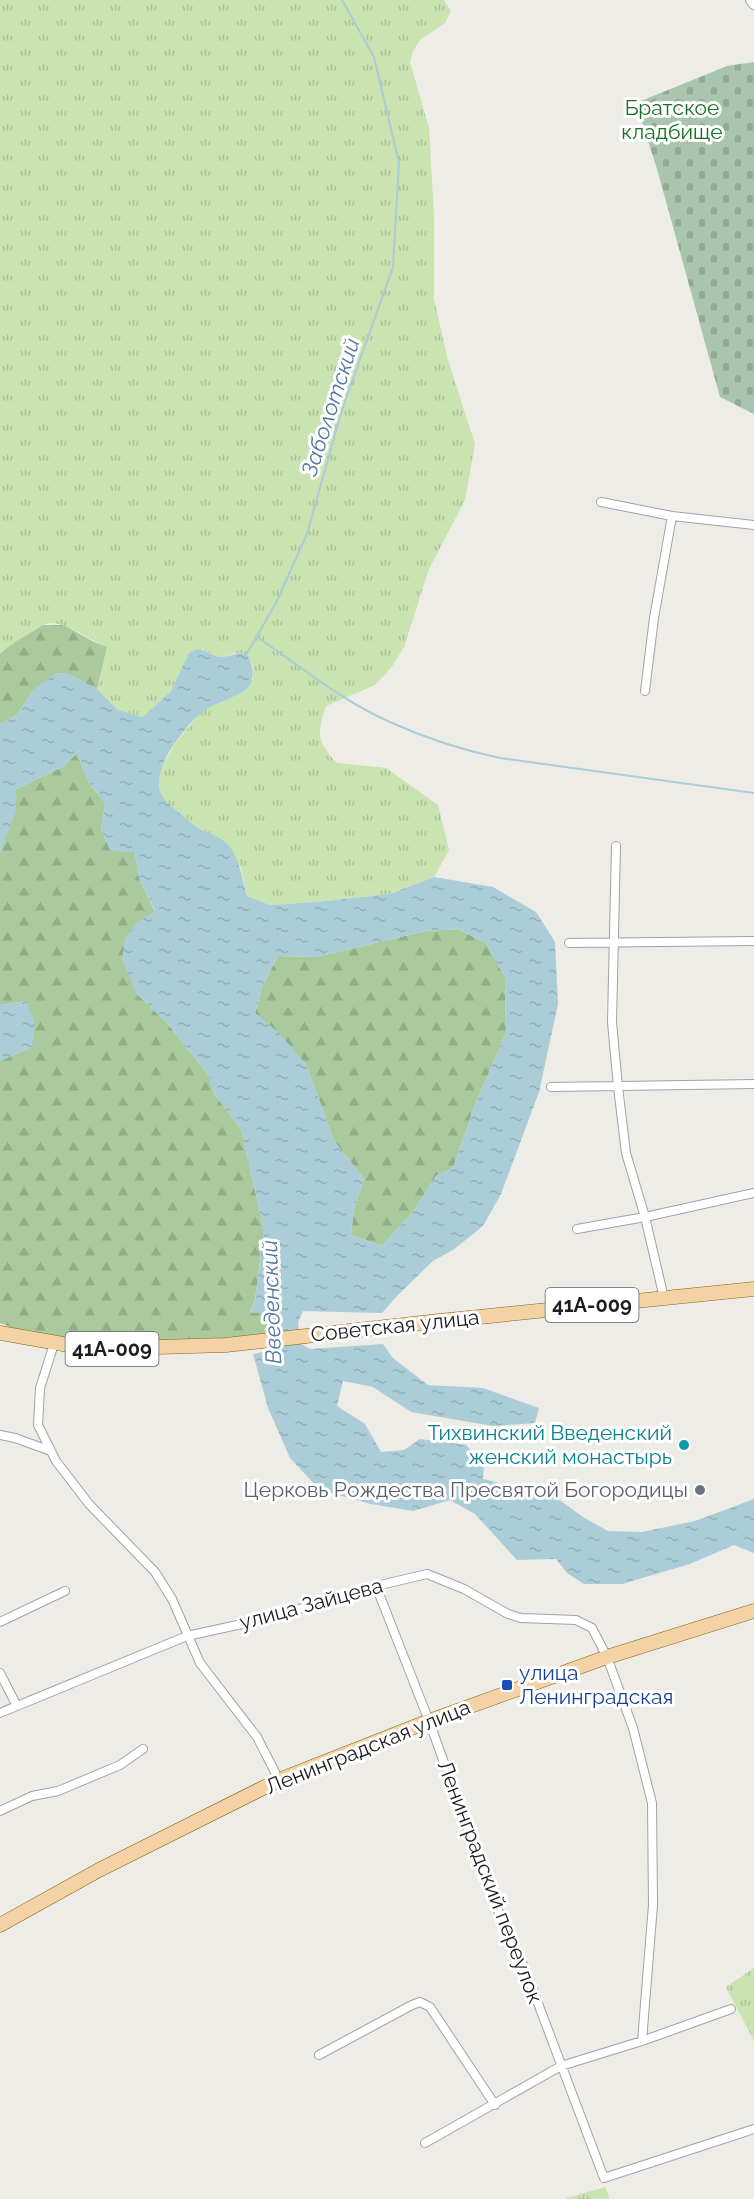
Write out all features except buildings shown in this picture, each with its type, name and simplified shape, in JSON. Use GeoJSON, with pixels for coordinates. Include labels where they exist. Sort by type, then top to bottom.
{"type":"FeatureCollection","features":[{"type":"Feature","properties":{"kind":"main road","name":"Советская улица"},"geometry":{"type":"LineString","coordinates":[[0,1333],[91,1350],[225,1346],[298,1336],[754,1289]]}},
{"type":"Feature","properties":{"kind":"main road","name":"Ленинградская улица"},"geometry":{"type":"LineString","coordinates":[[0,1925],[99,1870],[279,1780],[429,1721],[607,1657],[754,1611]]}},
{"type":"Feature","properties":{"kind":"street"},"geometry":{"type":"LineString","coordinates":[[752,0],[754,4]]}},
{"type":"Feature","properties":{"kind":"street"},"geometry":{"type":"LineString","coordinates":[[601,502],[672,516],[754,525]]}},
{"type":"Feature","properties":{"kind":"street"},"geometry":{"type":"LineString","coordinates":[[645,691],[654,618],[672,516]]}},
{"type":"Feature","properties":{"kind":"street"},"geometry":{"type":"LineString","coordinates":[[616,846],[612,1022],[618,1087],[626,1153],[645,1217],[663,1298]]}},
{"type":"Feature","properties":{"kind":"street"},"geometry":{"type":"LineString","coordinates":[[569,943],[754,941]]}},
{"type":"Feature","properties":{"kind":"street"},"geometry":{"type":"LineString","coordinates":[[551,1087],[754,1084]]}},
{"type":"Feature","properties":{"kind":"street"},"geometry":{"type":"LineString","coordinates":[[576,1229],[645,1217],[754,1193]]}},
{"type":"Feature","properties":{"kind":"street"},"geometry":{"type":"LineString","coordinates":[[54,1344],[40,1388],[38,1425],[56,1461],[89,1504],[155,1572],[172,1599],[200,1663],[257,1737],[279,1780]]}},
{"type":"Feature","properties":{"kind":"street"},"geometry":{"type":"LineString","coordinates":[[0,1435],[51,1450]]}},
{"type":"Feature","properties":{"kind":"street","name":"улица Зайцева"},"geometry":{"type":"LineString","coordinates":[[0,1713],[188,1636],[269,1618],[376,1586],[427,1574],[464,1589],[508,1614],[521,1618],[576,1620],[592,1628],[607,1657],[633,1728],[652,1803],[653,1905],[642,2041]]}},
{"type":"Feature","properties":{"kind":"street","name":"Ленинградский переулок"},"geometry":{"type":"LineString","coordinates":[[376,1586],[429,1721],[496,1906],[525,1969],[604,2178],[754,2129]]}},
{"type":"Feature","properties":{"kind":"street"},"geometry":{"type":"LineString","coordinates":[[0,1622],[65,1591]]}},
{"type":"Feature","properties":{"kind":"street"},"geometry":{"type":"LineString","coordinates":[[0,1673],[17,1706]]}},
{"type":"Feature","properties":{"kind":"street"},"geometry":{"type":"LineString","coordinates":[[0,1811],[32,1796],[58,1791],[120,1765],[143,1749]]}},
{"type":"Feature","properties":{"kind":"street"},"geometry":{"type":"LineString","coordinates":[[319,2055],[420,2002],[430,2007],[495,2104]]}},
{"type":"Feature","properties":{"kind":"street"},"geometry":{"type":"LineString","coordinates":[[425,2143],[561,2066],[642,2041],[731,2009]]}},
{"type":"Feature","properties":{"kind":"green space"},"geometry":{"type":"Polygon","coordinates":[[[0,0],[444,0],[451,11],[445,23],[420,40],[413,51],[410,62],[429,128],[434,215],[434,299],[448,360],[475,444],[465,500],[429,569],[404,647],[391,668],[375,685],[326,706],[320,731],[325,749],[337,763],[386,768],[438,805],[449,850],[434,877],[388,894],[270,905],[247,896],[241,868],[226,843],[197,827],[163,800],[158,785],[161,767],[177,741],[199,714],[209,707],[234,697],[253,680],[253,667],[247,654],[234,653],[226,657],[217,657],[203,649],[190,653],[171,691],[143,717],[118,710],[97,689],[107,647],[75,630],[58,624],[42,625],[0,654],[0,0]]]}},
{"type":"Feature","properties":{"kind":"green space","name":"Братское кладбище"},"geometry":{"type":"Polygon","coordinates":[[[754,62],[754,414],[720,397],[657,169],[636,103],[727,66],[754,62]]]}},
{"type":"Feature","properties":{"kind":"green space"},"geometry":{"type":"Polygon","coordinates":[[[42,625],[64,625],[107,647],[97,689],[66,673],[56,674],[33,690],[17,715],[0,724],[0,654],[42,625]]]}},
{"type":"Feature","properties":{"kind":"green space"},"geometry":{"type":"Polygon","coordinates":[[[77,753],[89,783],[105,803],[101,830],[135,853],[139,878],[155,912],[136,923],[136,993],[168,1024],[207,1073],[215,1095],[241,1129],[264,1230],[255,1300],[250,1312],[269,1314],[278,1319],[281,1338],[54,1344],[0,1323],[0,1061],[32,1047],[26,1001],[0,1005],[0,853],[15,811],[16,789],[64,766],[77,753]]]}},
{"type":"Feature","properties":{"kind":"green space"},"geometry":{"type":"Polygon","coordinates":[[[458,929],[486,943],[505,977],[506,1033],[475,1105],[453,1168],[436,1176],[412,1213],[382,1246],[351,1235],[354,1208],[364,1179],[334,1141],[306,1064],[255,1013],[262,987],[278,956],[316,957],[426,931],[458,929]]]}},
{"type":"Feature","properties":{"kind":"green space"},"geometry":{"type":"Polygon","coordinates":[[[754,1968],[754,2041],[726,1987],[754,1968]]]}},
{"type":"Feature","properties":{"kind":"green space"},"geometry":{"type":"Polygon","coordinates":[[[605,2187],[610,2199],[564,2199],[605,2187]]]}},
{"type":"Feature","properties":{"kind":"water","name":"Введенский"},"geometry":{"type":"Polygon","coordinates":[[[197,649],[221,657],[247,654],[252,669],[252,680],[248,687],[240,693],[200,714],[183,732],[163,763],[159,778],[160,791],[166,801],[191,822],[230,847],[239,867],[247,896],[270,905],[317,902],[389,894],[434,877],[493,887],[536,912],[555,942],[558,1004],[539,1092],[501,1194],[483,1226],[453,1250],[433,1261],[382,1313],[303,1311],[298,1322],[301,1344],[310,1349],[383,1344],[393,1358],[428,1385],[483,1388],[539,1408],[535,1423],[493,1426],[411,1412],[373,1387],[343,1381],[337,1406],[365,1424],[381,1452],[404,1450],[420,1439],[466,1445],[484,1464],[483,1479],[554,1496],[583,1517],[608,1531],[642,1532],[695,1521],[754,1499],[754,1553],[734,1545],[690,1564],[622,1584],[584,1584],[567,1573],[556,1559],[517,1560],[475,1514],[450,1500],[413,1511],[371,1504],[320,1490],[290,1458],[268,1408],[253,1354],[277,1349],[281,1331],[278,1320],[273,1316],[250,1313],[255,1300],[264,1230],[241,1129],[215,1095],[207,1073],[168,1024],[136,993],[122,959],[125,939],[136,923],[155,911],[139,878],[135,853],[110,850],[101,830],[105,803],[89,783],[77,753],[64,766],[16,789],[16,811],[0,853],[0,724],[17,715],[33,690],[42,683],[56,674],[66,673],[97,689],[118,710],[143,717],[171,691],[189,653],[197,649]],[[458,929],[426,931],[316,957],[278,956],[262,987],[255,1013],[278,1032],[306,1064],[334,1141],[364,1179],[354,1208],[351,1235],[382,1246],[412,1213],[436,1176],[453,1168],[475,1105],[506,1033],[505,977],[486,943],[458,929]]]}},
{"type":"Feature","properties":{"kind":"water"},"geometry":{"type":"Polygon","coordinates":[[[26,1001],[35,1024],[32,1047],[0,1061],[0,1005],[26,1001]]]}},
{"type":"Feature","properties":{"kind":"waterway","name":"Заболотский"},"geometry":{"type":"LineString","coordinates":[[246,655],[276,603],[307,534],[341,413],[393,267],[399,163],[374,57],[342,0]]}},
{"type":"Feature","properties":{"kind":"waterway"},"geometry":{"type":"LineString","coordinates":[[257,637],[322,683],[372,714],[444,743],[500,758],[754,793]]}},
{"type":"Feature","properties":{"kind":"place","name":"Тихвинский Введенский женский монастырь"},"geometry":{"type":"Point","coordinates":[684,1445]}},
{"type":"Feature","properties":{"kind":"place","name":"Церковь Рождества Пресвятой Богородицы"},"geometry":{"type":"Point","coordinates":[700,1490]}},
{"type":"Feature","properties":{"kind":"place","name":"улица Ленинградская"},"geometry":{"type":"Point","coordinates":[507,1685]}}]}
